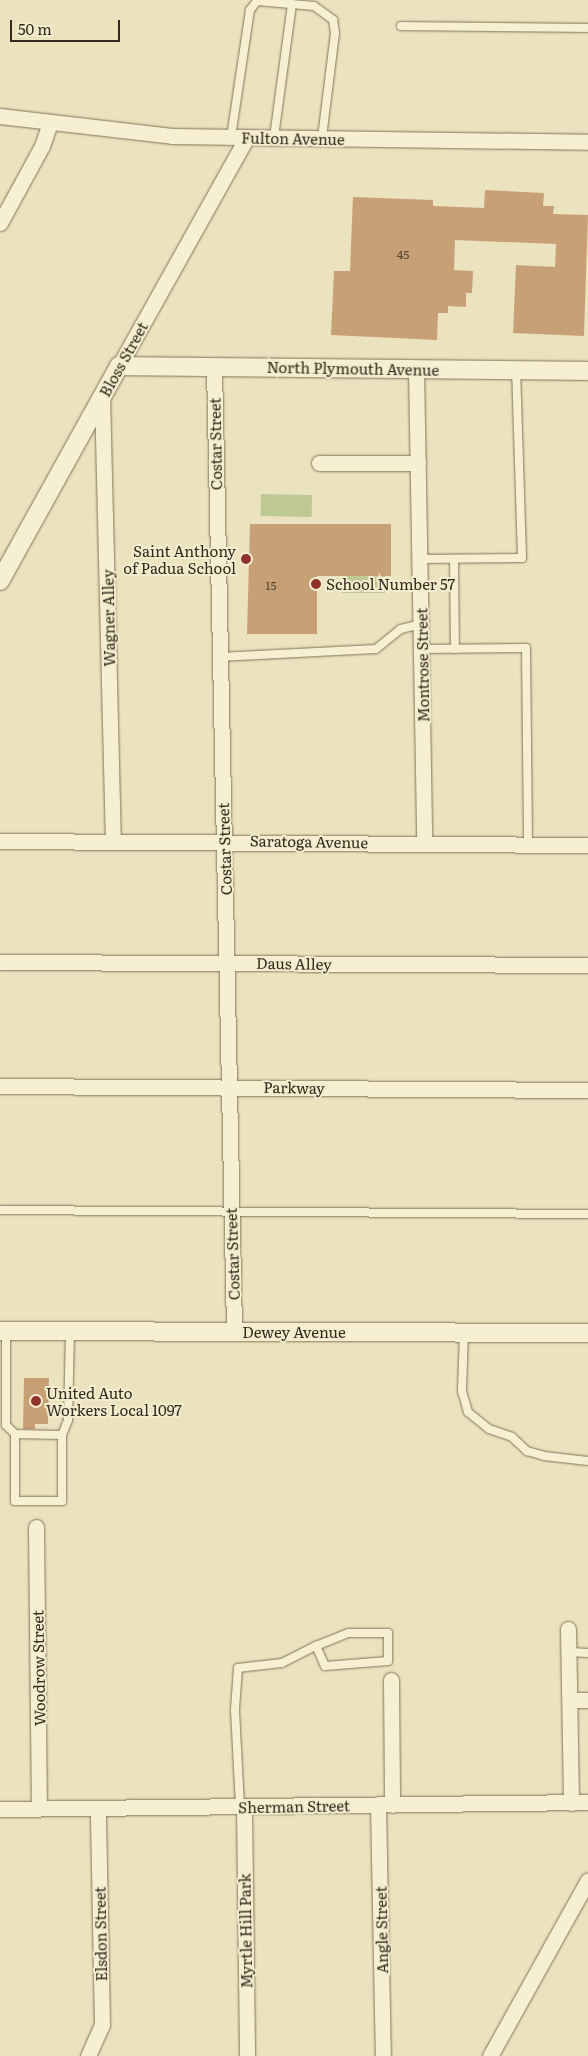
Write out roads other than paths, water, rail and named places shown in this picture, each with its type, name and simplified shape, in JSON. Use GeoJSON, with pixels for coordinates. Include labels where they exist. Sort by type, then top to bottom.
{"type":"FeatureCollection","features":[{"type":"Feature","properties":{"kind":"street","name":"Fulton Avenue"},"geometry":{"type":"LineString","coordinates":[[0,116],[172,136],[588,142]]}},
{"type":"Feature","properties":{"kind":"street"},"geometry":{"type":"LineString","coordinates":[[0,223],[42,146],[50,123]]}},
{"type":"Feature","properties":{"kind":"street","name":"Bloss Street"},"geometry":{"type":"LineString","coordinates":[[0,581],[247,137]]}},
{"type":"Feature","properties":{"kind":"street","name":"North Plymouth Avenue"},"geometry":{"type":"LineString","coordinates":[[119,366],[588,371]]}},
{"type":"Feature","properties":{"kind":"street","name":"Costar Street"},"geometry":{"type":"LineString","coordinates":[[214,366],[234,1332]]}},
{"type":"Feature","properties":{"kind":"street","name":"Montrose Street"},"geometry":{"type":"LineString","coordinates":[[416,369],[424,842]]}},
{"type":"Feature","properties":{"kind":"street","name":"Wagner Alley"},"geometry":{"type":"LineString","coordinates":[[102,395],[113,840]]}},
{"type":"Feature","properties":{"kind":"street"},"geometry":{"type":"LineString","coordinates":[[318,463],[418,463]]}},
{"type":"Feature","properties":{"kind":"street","name":"Saratoga Avenue"},"geometry":{"type":"LineString","coordinates":[[0,841],[223,840],[588,845]]}},
{"type":"Feature","properties":{"kind":"street","name":"Daus Alley"},"geometry":{"type":"LineString","coordinates":[[0,962],[227,962],[588,966]]}},
{"type":"Feature","properties":{"kind":"street","name":"Parkway"},"geometry":{"type":"LineString","coordinates":[[0,1086],[229,1086],[588,1090]]}},
{"type":"Feature","properties":{"kind":"street","name":"Dewey Avenue"},"geometry":{"type":"LineString","coordinates":[[3,1331],[588,1333]]}},
{"type":"Feature","properties":{"kind":"street","name":"Woodrow Street"},"geometry":{"type":"LineString","coordinates":[[36,1527],[40,1808]]}},
{"type":"Feature","properties":{"kind":"street"},"geometry":{"type":"LineString","coordinates":[[568,1629],[571,1802]]}},
{"type":"Feature","properties":{"kind":"street","name":"Angle Street"},"geometry":{"type":"LineString","coordinates":[[383,2056],[385,1805],[390,1680]]}},
{"type":"Feature","properties":{"kind":"street"},"geometry":{"type":"LineString","coordinates":[[570,1700],[588,1700]]}},
{"type":"Feature","properties":{"kind":"street","name":"Sherman Street"},"geometry":{"type":"LineString","coordinates":[[0,1809],[588,1802]]}},
{"type":"Feature","properties":{"kind":"street","name":"Myrtle Hill Park"},"geometry":{"type":"LineString","coordinates":[[242,1806],[246,2056]]}},
{"type":"Feature","properties":{"kind":"street","name":"Elsdon Street"},"geometry":{"type":"LineString","coordinates":[[88,2056],[102,2025],[98,1808]]}},
{"type":"Feature","properties":{"kind":"street"},"geometry":{"type":"LineString","coordinates":[[490,2056],[588,1880]]}},
{"type":"Feature","properties":{"kind":"lane"},"geometry":{"type":"LineString","coordinates":[[231,137],[250,10],[257,1],[314,6],[333,20],[335,32],[322,138]]}},
{"type":"Feature","properties":{"kind":"lane"},"geometry":{"type":"LineString","coordinates":[[274,138],[292,4]]}},
{"type":"Feature","properties":{"kind":"lane"},"geometry":{"type":"LineString","coordinates":[[401,26],[588,28]]}},
{"type":"Feature","properties":{"kind":"lane"},"geometry":{"type":"LineString","coordinates":[[420,559],[522,558],[516,370]]}},
{"type":"Feature","properties":{"kind":"lane"},"geometry":{"type":"LineString","coordinates":[[454,559],[454,649]]}},
{"type":"Feature","properties":{"kind":"lane"},"geometry":{"type":"LineString","coordinates":[[219,657],[376,649],[401,629],[421,624]]}},
{"type":"Feature","properties":{"kind":"lane"},"geometry":{"type":"LineString","coordinates":[[421,649],[526,648],[528,844]]}},
{"type":"Feature","properties":{"kind":"lane"},"geometry":{"type":"LineString","coordinates":[[0,1210],[588,1214]]}},
{"type":"Feature","properties":{"kind":"lane"},"geometry":{"type":"LineString","coordinates":[[3,1331],[6,1425],[15,1434],[62,1435]]}},
{"type":"Feature","properties":{"kind":"lane"},"geometry":{"type":"LineString","coordinates":[[15,1434],[15,1502],[62,1501],[62,1435],[68,1420],[70,1331]]}},
{"type":"Feature","properties":{"kind":"lane"},"geometry":{"type":"LineString","coordinates":[[464,1333],[462,1392],[468,1412],[490,1429],[512,1437],[527,1451],[544,1456],[588,1461]]}},
{"type":"Feature","properties":{"kind":"lane"},"geometry":{"type":"LineString","coordinates":[[242,1806],[236,1709],[238,1668],[282,1663],[316,1646],[348,1633],[388,1633],[388,1661],[324,1666],[316,1646]]}},
{"type":"Feature","properties":{"kind":"lane"},"geometry":{"type":"LineString","coordinates":[[569,1652],[588,1653]]}},
{"type":"Feature","properties":{"kind":"place","name":"Saint Anthony of Padua School"},"geometry":{"type":"Point","coordinates":[246,559]}},
{"type":"Feature","properties":{"kind":"place","name":"School Number 57"},"geometry":{"type":"Point","coordinates":[316,584]}},
{"type":"Feature","properties":{"kind":"place","name":"United Auto Workers Local 1097"},"geometry":{"type":"Point","coordinates":[36,1401]}}]}
